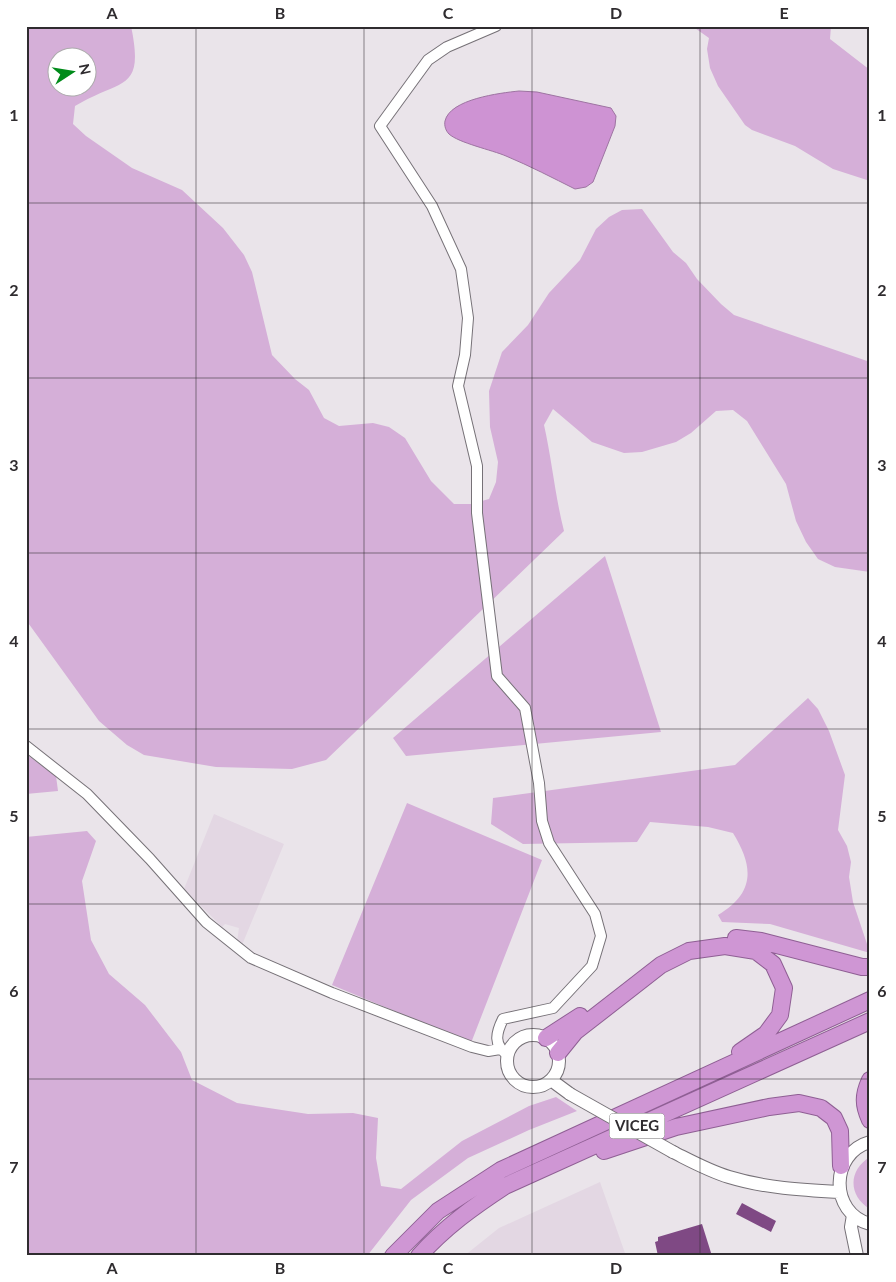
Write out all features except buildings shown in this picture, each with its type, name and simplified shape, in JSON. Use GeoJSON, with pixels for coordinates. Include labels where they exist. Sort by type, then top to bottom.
{"type":"FeatureCollection","features":[{"type":"Feature","properties":{"kind":"highway"},"geometry":{"type":"LineString","coordinates":[[546,1038],[568,1025],[658,956],[685,942],[726,936],[761,941],[862,967],[870,967]]}},
{"type":"Feature","properties":{"kind":"highway"},"geometry":{"type":"LineString","coordinates":[[558,1053],[575,1032],[661,965],[689,951],[725,946],[756,952],[773,964],[784,988],[780,1015],[766,1034],[707,1076]]}},
{"type":"Feature","properties":{"kind":"highway","name":"VICEG"},"geometry":{"type":"LineString","coordinates":[[394,1256],[438,1211],[501,1170],[870,1000]]}},
{"type":"Feature","properties":{"kind":"highway","name":"VICEG"},"geometry":{"type":"LineString","coordinates":[[419,1256],[440,1232],[505,1186],[870,1021]]}},
{"type":"Feature","properties":{"kind":"highway"},"geometry":{"type":"LineString","coordinates":[[870,1080],[864,1092],[864,1108],[870,1120]]}},
{"type":"Feature","properties":{"kind":"highway"},"geometry":{"type":"LineString","coordinates":[[505,1186],[676,1127],[769,1106],[799,1103],[820,1108],[834,1118],[840,1130],[841,1166]]}},
{"type":"Feature","properties":{"kind":"street"},"geometry":{"type":"LineString","coordinates":[[26,746],[87,794],[150,859],[206,922],[251,958],[332,993],[472,1047],[504,1052],[523,1037],[539,1035],[546,1038],[558,1053],[558,1067],[551,1080],[536,1086],[520,1083],[510,1071],[504,1052],[497,1041],[498,1030],[503,1019],[553,1008],[592,966],[600,936],[595,914],[549,843],[542,822],[539,783],[525,708],[497,676],[477,513],[477,466],[458,386],[465,355],[468,318],[461,269],[432,206],[380,126],[428,60],[447,47],[496,26]]}},
{"type":"Feature","properties":{"kind":"street"},"geometry":{"type":"LineString","coordinates":[[551,1080],[570,1094],[673,1152],[710,1170],[752,1184],[784,1189],[840,1192]]}},
{"type":"Feature","properties":{"kind":"street"},"geometry":{"type":"LineString","coordinates":[[870,1142],[862,1144],[849,1153],[841,1166],[840,1192],[844,1205],[853,1215],[870,1224]]}},
{"type":"Feature","properties":{"kind":"street"},"geometry":{"type":"LineString","coordinates":[[853,1215],[851,1227],[857,1256]]}},
{"type":"Feature","properties":{"kind":"shaded area"},"geometry":{"type":"Polygon","coordinates":[[[26,26],[131,26],[135,63],[132,73],[126,81],[98,94],[98,48],[48,48],[48,98],[89,98],[75,106],[73,124],[86,136],[132,168],[182,190],[223,228],[244,255],[252,272],[272,355],[295,379],[309,390],[324,418],[339,426],[373,423],[389,427],[405,438],[431,481],[454,504],[471,504],[489,499],[496,482],[498,462],[490,427],[489,391],[502,352],[528,325],[549,293],[580,260],[596,229],[609,217],[622,210],[642,209],[673,252],[686,263],[697,279],[721,304],[734,315],[870,362],[870,572],[835,567],[818,559],[806,542],[796,521],[786,484],[747,421],[733,410],[716,411],[691,433],[676,442],[642,452],[624,453],[592,442],[553,409],[544,425],[564,531],[326,760],[292,769],[216,767],[144,755],[127,745],[99,721],[26,620],[26,26]]]}},
{"type":"Feature","properties":{"kind":"shaded area"},"geometry":{"type":"Polygon","coordinates":[[[692,26],[831,26],[830,39],[870,70],[870,181],[833,169],[795,146],[752,130],[745,125],[718,86],[710,68],[707,49],[709,38],[692,26]]]}},
{"type":"Feature","properties":{"kind":"shaded area"},"geometry":{"type":"Polygon","coordinates":[[[519,91],[537,92],[611,108],[616,116],[615,126],[593,182],[586,187],[575,189],[506,156],[460,140],[447,131],[445,121],[449,113],[456,107],[477,98],[519,91]]]}},
{"type":"Feature","properties":{"kind":"shaded area"},"geometry":{"type":"Polygon","coordinates":[[[605,556],[661,732],[406,756],[393,738],[605,556]]]}},
{"type":"Feature","properties":{"kind":"shaded area"},"geometry":{"type":"Polygon","coordinates":[[[808,698],[818,709],[829,731],[845,775],[838,830],[847,846],[851,862],[849,877],[853,902],[870,953],[770,924],[722,922],[718,915],[739,898],[745,888],[747,878],[745,857],[733,833],[708,827],[650,822],[637,842],[523,844],[491,824],[493,798],[735,765],[808,698]]]}},
{"type":"Feature","properties":{"kind":"shaded area"},"geometry":{"type":"Polygon","coordinates":[[[26,754],[56,776],[58,791],[26,794],[26,754]]]}},
{"type":"Feature","properties":{"kind":"shaded area"},"geometry":{"type":"Polygon","coordinates":[[[407,803],[542,860],[471,1043],[332,985],[407,803]]]}},
{"type":"Feature","properties":{"kind":"shaded area"},"geometry":{"type":"Polygon","coordinates":[[[214,814],[284,844],[242,945],[237,942],[239,928],[225,924],[222,927],[184,889],[214,814]]]}},
{"type":"Feature","properties":{"kind":"shaded area"},"geometry":{"type":"Polygon","coordinates":[[[87,831],[96,841],[82,881],[91,940],[109,974],[145,1005],[181,1052],[192,1080],[237,1103],[308,1114],[353,1113],[378,1118],[376,1158],[381,1186],[401,1189],[462,1141],[529,1106],[556,1097],[577,1111],[529,1130],[468,1158],[411,1200],[367,1256],[26,1256],[26,837],[87,831]]]}},
{"type":"Feature","properties":{"kind":"shaded area"},"geometry":{"type":"Polygon","coordinates":[[[870,1157],[870,1209],[858,1197],[854,1183],[858,1169],[870,1157]]]}},
{"type":"Feature","properties":{"kind":"shaded area"},"geometry":{"type":"Polygon","coordinates":[[[600,1182],[626,1256],[464,1256],[499,1228],[600,1182]]]}}]}
